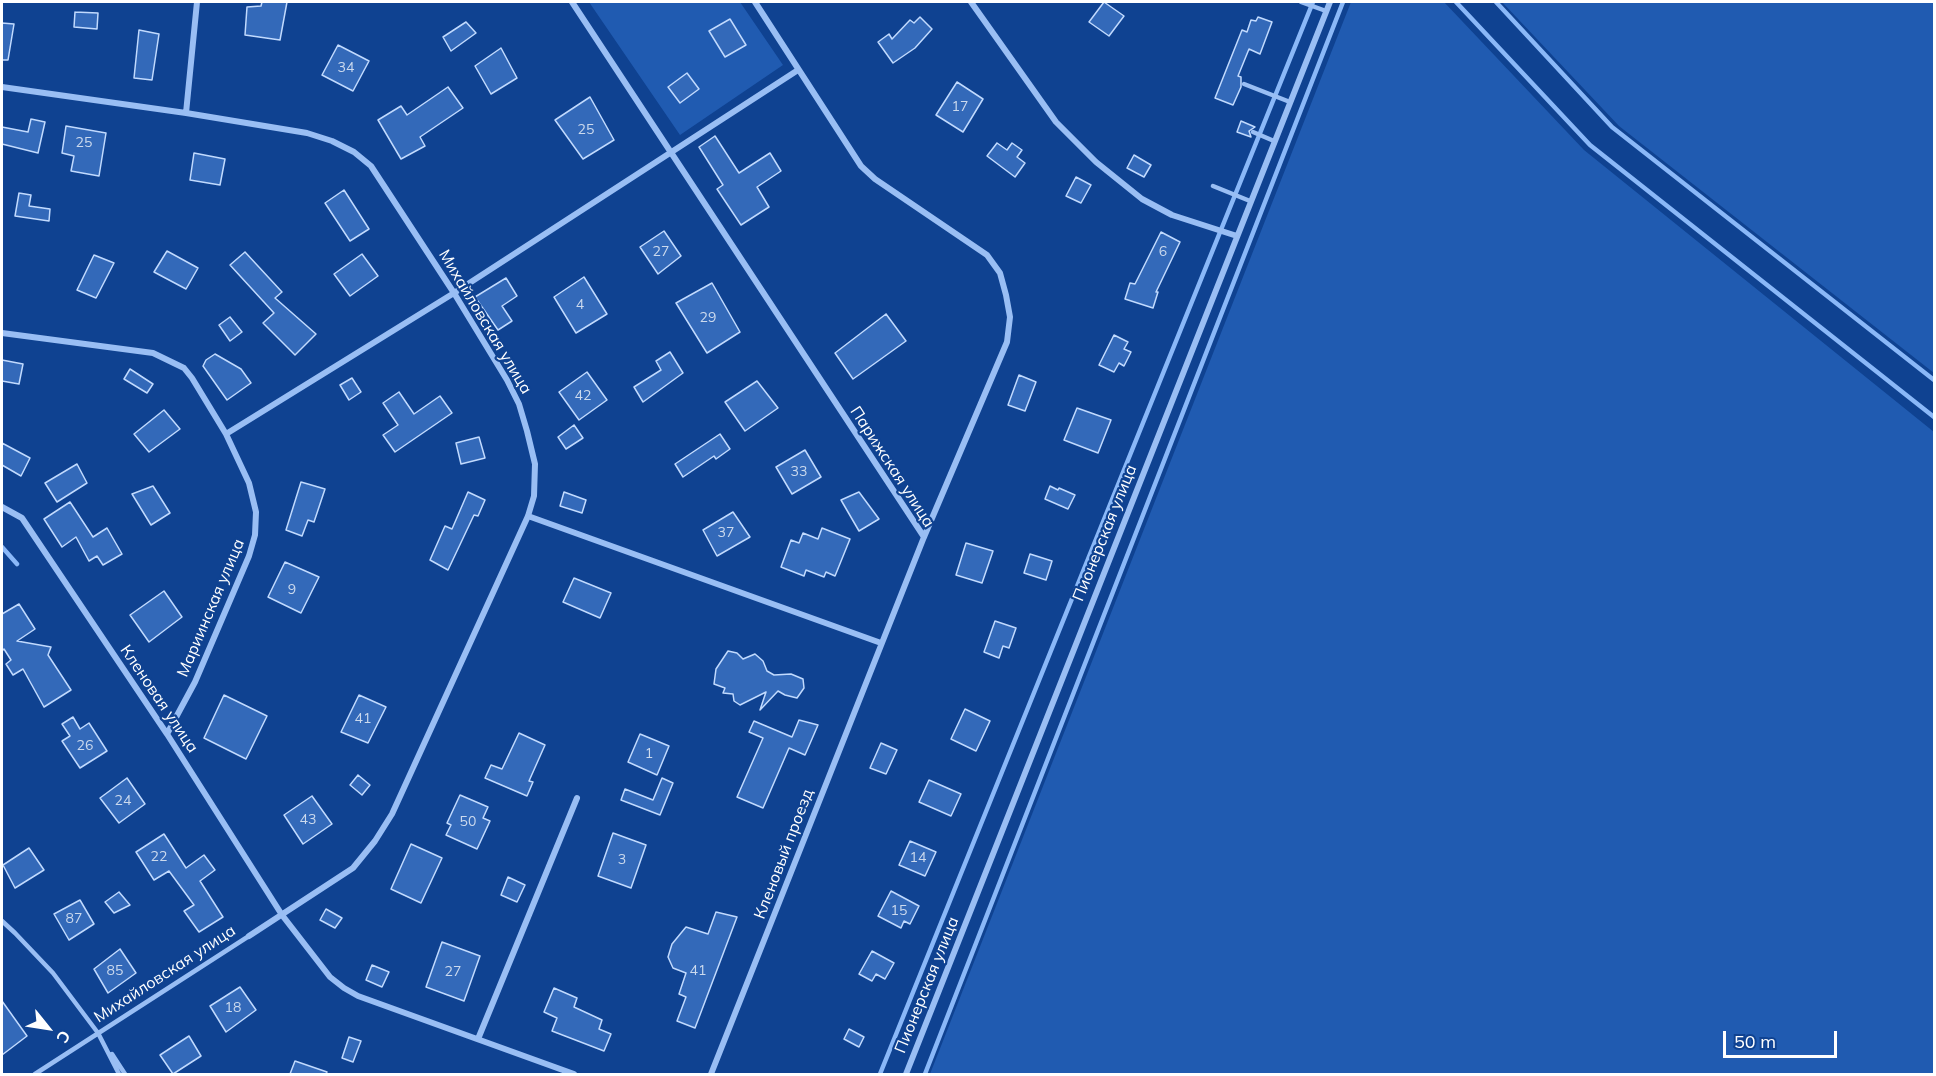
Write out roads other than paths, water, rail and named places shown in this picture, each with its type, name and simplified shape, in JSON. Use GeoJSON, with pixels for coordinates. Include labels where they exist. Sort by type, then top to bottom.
{"type":"FeatureCollection","features":[{"type":"Feature","properties":{"kind":"street"},"geometry":{"type":"LineString","coordinates":[[186,113],[197,2]]}},
{"type":"Feature","properties":{"kind":"street","name":"Парижская улица"},"geometry":{"type":"LineString","coordinates":[[572,2],[924,537],[881,643]]}},
{"type":"Feature","properties":{"kind":"street"},"geometry":{"type":"LineString","coordinates":[[755,2],[861,166],[874,178],[987,255],[1000,273],[1010,317],[1007,342],[924,537]]}},
{"type":"Feature","properties":{"kind":"street"},"geometry":{"type":"LineString","coordinates":[[971,2],[1056,122],[1096,162],[1142,199],[1172,215],[1237,236]]}},
{"type":"Feature","properties":{"kind":"street","name":"Пионерская улица"},"geometry":{"type":"LineString","coordinates":[[906,1074],[1330,2]]}},
{"type":"Feature","properties":{"kind":"street"},"geometry":{"type":"LineString","coordinates":[[226,434],[454,293],[798,70]]}},
{"type":"Feature","properties":{"kind":"street","name":"Михайловская улица"},"geometry":{"type":"LineString","coordinates":[[2,87],[307,133],[332,141],[354,152],[371,166],[454,293],[519,404],[535,464],[534,496],[528,516],[392,814],[375,841],[353,867],[249,936]]}},
{"type":"Feature","properties":{"kind":"street","name":"Мариинская улица"},"geometry":{"type":"LineString","coordinates":[[2,333],[153,353],[184,368],[226,434],[249,483],[255,512],[255,535],[249,556],[195,682],[167,734]]}},
{"type":"Feature","properties":{"kind":"street","name":"Кленовая улица"},"geometry":{"type":"LineString","coordinates":[[2,507],[21,518],[167,734],[282,915],[330,977],[358,996],[574,1074]]}},
{"type":"Feature","properties":{"kind":"street"},"geometry":{"type":"LineString","coordinates":[[528,516],[881,643]]}},
{"type":"Feature","properties":{"kind":"street","name":"Кленовый проезд"},"geometry":{"type":"LineString","coordinates":[[711,1074],[881,643]]}},
{"type":"Feature","properties":{"kind":"street"},"geometry":{"type":"LineString","coordinates":[[478,1039],[577,798]]}},
{"type":"Feature","properties":{"kind":"lane"},"geometry":{"type":"LineString","coordinates":[[1301,2],[1326,11]]}},
{"type":"Feature","properties":{"kind":"lane"},"geometry":{"type":"LineString","coordinates":[[1244,84],[1290,102]]}},
{"type":"Feature","properties":{"kind":"lane"},"geometry":{"type":"LineString","coordinates":[[1253,132],[1274,141]]}},
{"type":"Feature","properties":{"kind":"lane"},"geometry":{"type":"LineString","coordinates":[[1213,186],[1250,201]]}},
{"type":"Feature","properties":{"kind":"lane"},"geometry":{"type":"LineString","coordinates":[[2,921],[53,973],[99,1033],[125,1074]]}},
{"type":"Feature","properties":{"kind":"lane","name":"Михайловская улица"},"geometry":{"type":"LineString","coordinates":[[35,1074],[249,936]]}},
{"type":"Feature","properties":{"kind":"lane"},"geometry":{"type":"LineString","coordinates":[[99,1033],[119,1074]]}},
{"type":"Feature","properties":{"kind":"waterway"},"geometry":{"type":"LineString","coordinates":[[880,1074],[1313,2]]}},
{"type":"Feature","properties":{"kind":"waterway"},"geometry":{"type":"LineString","coordinates":[[925,1074],[1343,2]]}},
{"type":"Feature","properties":{"kind":"waterway"},"geometry":{"type":"LineString","coordinates":[[1456,2],[1590,145],[1934,417]]}},
{"type":"Feature","properties":{"kind":"waterway"},"geometry":{"type":"LineString","coordinates":[[1496,2],[1612,127],[1934,380]]}},
{"type":"Feature","properties":{"kind":"waterway"},"geometry":{"type":"LineString","coordinates":[[2,547],[17,564]]}}]}
